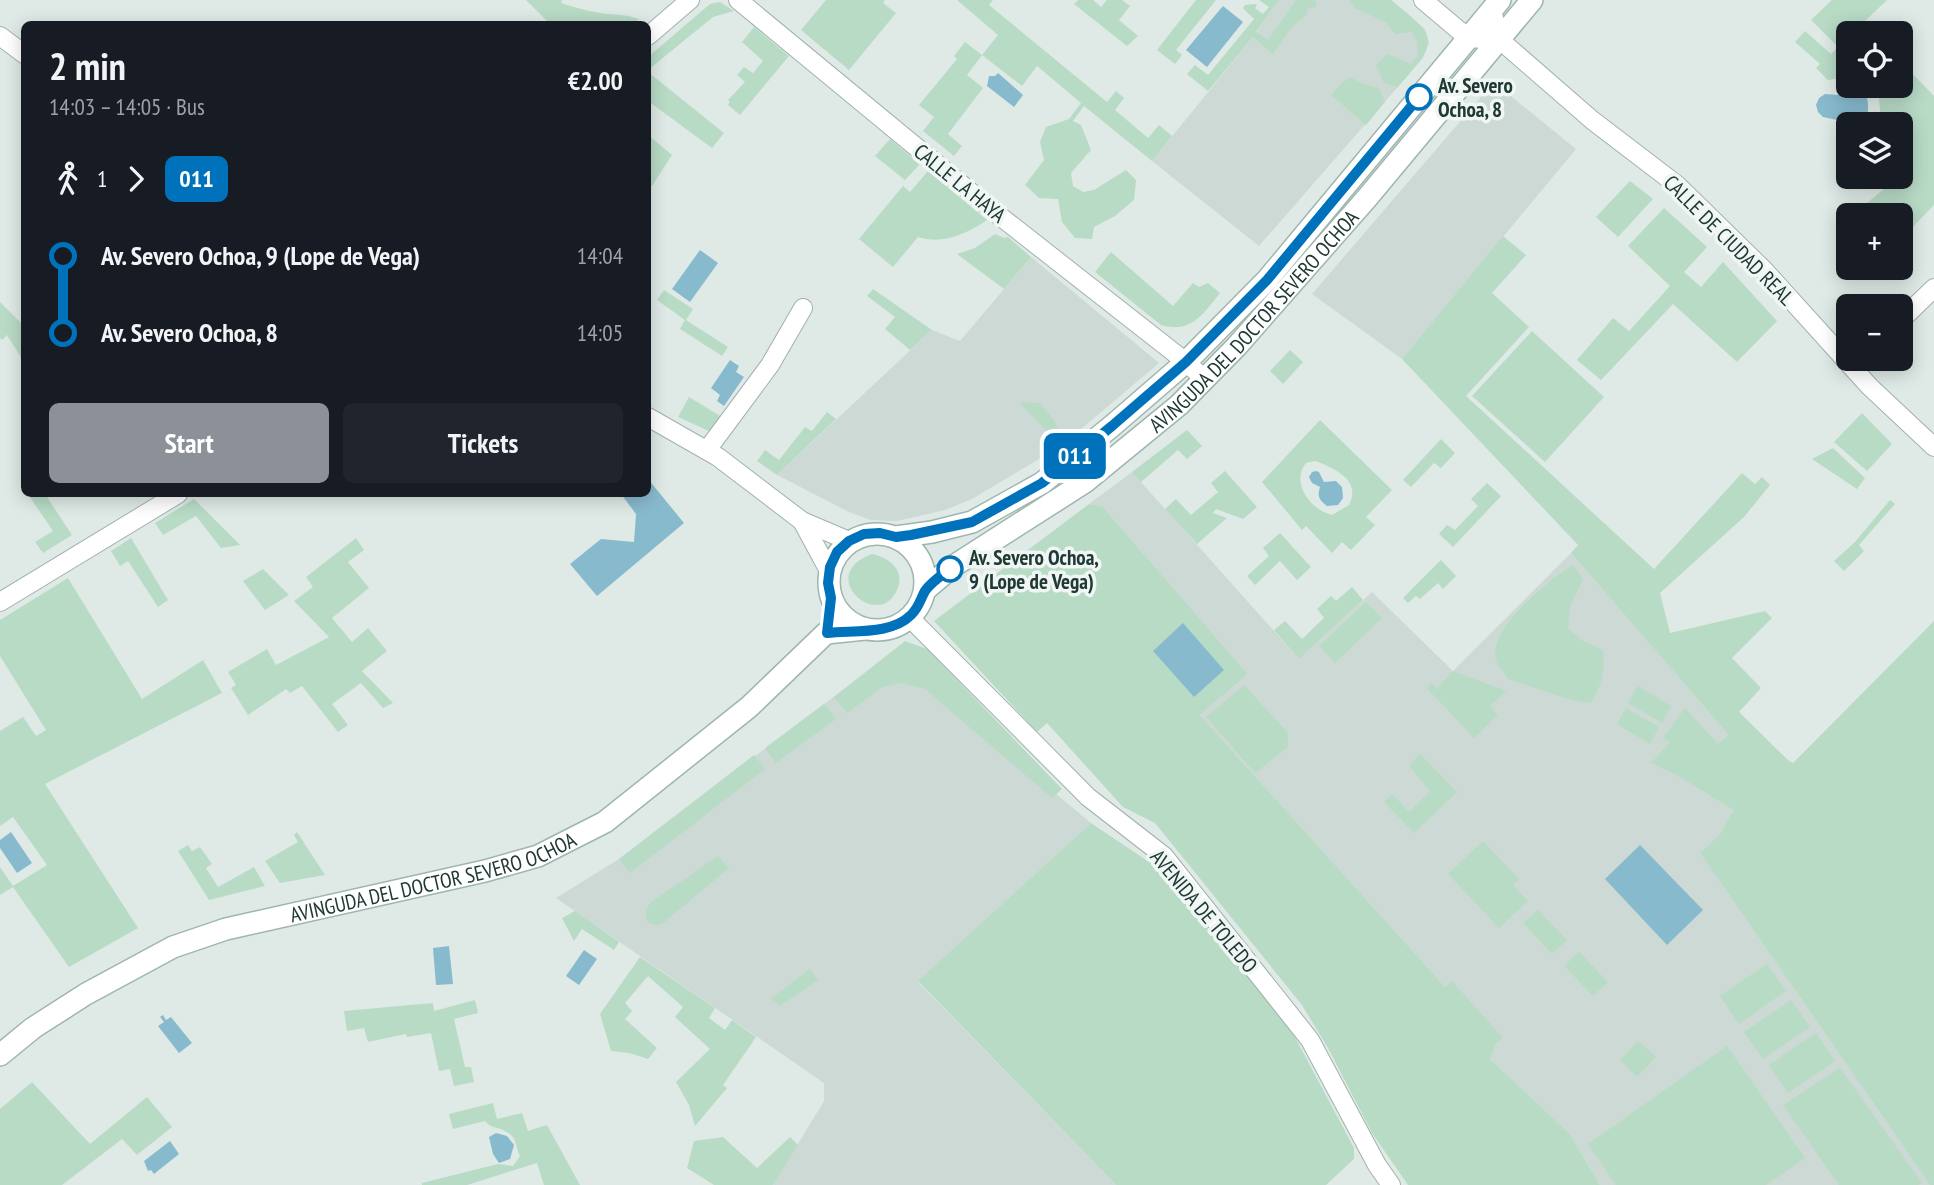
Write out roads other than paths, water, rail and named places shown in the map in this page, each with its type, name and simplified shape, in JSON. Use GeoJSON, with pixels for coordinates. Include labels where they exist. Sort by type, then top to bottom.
{"type":"FeatureCollection","features":[{"type":"Feature","properties":{"kind":"street"},"geometry":{"type":"LineString","coordinates":[[651,33],[690,0]]}},
{"type":"Feature","properties":{"kind":"street","name":"CALLE LA HAYA"},"geometry":{"type":"LineString","coordinates":[[738,0],[1000,217],[1186,362],[1204,379]]}},
{"type":"Feature","properties":{"kind":"street"},"geometry":{"type":"LineString","coordinates":[[1423,0],[1468,38],[1500,40],[1496,5]]}},
{"type":"Feature","properties":{"kind":"street","name":"AVINGUDA DEL DOCTOR SEVERO OCHOA"},"geometry":{"type":"LineString","coordinates":[[925,590],[952,567],[1084,482],[1179,405],[1237,346],[1297,278],[1532,0]]}},
{"type":"Feature","properties":{"kind":"street","name":"AVINGUDA DEL DOCTOR SEVERO OCHOA"},"geometry":{"type":"LineString","coordinates":[[896,537],[972,522],[1042,483],[1186,362],[1267,280],[1496,5]]}},
{"type":"Feature","properties":{"kind":"street"},"geometry":{"type":"LineString","coordinates":[[0,36],[21,52]]}},
{"type":"Feature","properties":{"kind":"street","name":"CALLE DE CIUDAD REAL"},"geometry":{"type":"LineString","coordinates":[[1500,40],[1592,120],[1677,185],[1836,342]]}},
{"type":"Feature","properties":{"kind":"street"},"geometry":{"type":"LineString","coordinates":[[1913,308],[1934,288]]}},
{"type":"Feature","properties":{"kind":"street"},"geometry":{"type":"LineString","coordinates":[[707,450],[770,365],[803,308]]}},
{"type":"Feature","properties":{"kind":"street","name":"CALLE DE CIUDAD REAL"},"geometry":{"type":"LineString","coordinates":[[1864,371],[1910,427],[1934,447]]}},
{"type":"Feature","properties":{"kind":"street"},"geometry":{"type":"LineString","coordinates":[[651,419],[707,450],[802,522],[849,541]]}},
{"type":"Feature","properties":{"kind":"street"},"geometry":{"type":"LineString","coordinates":[[0,603],[173,497]]}},
{"type":"Feature","properties":{"kind":"street"},"geometry":{"type":"LineString","coordinates":[[802,522],[829,571]]}},
{"type":"Feature","properties":{"kind":"street"},"geometry":{"type":"LineString","coordinates":[[880,533],[896,537],[910,545],[920,558],[925,574],[925,590],[920,605],[896,626],[881,630],[827,633],[831,598],[829,571],[837,552],[849,541],[864,534],[880,533]]}},
{"type":"Feature","properties":{"kind":"street"},"geometry":{"type":"LineString","coordinates":[[831,598],[839,612],[851,623],[865,629]]}},
{"type":"Feature","properties":{"kind":"street","name":"AVENIDA DE TOLEDO"},"geometry":{"type":"LineString","coordinates":[[909,617],[1088,796],[1164,856],[1310,1040],[1377,1165],[1391,1185]]}},
{"type":"Feature","properties":{"kind":"street","name":"AVINGUDA DEL DOCTOR SEVERO OCHOA"},"geometry":{"type":"LineString","coordinates":[[0,1055],[33,1028],[86,994],[173,947],[226,929],[485,871],[538,856],[594,828],[749,708],[827,633]]}},
{"type":"Feature","properties":{"kind":"water"},"geometry":{"type":"Polygon","coordinates":[[[1223,6],[1243,22],[1207,67],[1186,50],[1223,6]]]}},
{"type":"Feature","properties":{"kind":"water"},"geometry":{"type":"Polygon","coordinates":[[[998,73],[1023,95],[1014,107],[987,86],[989,76],[998,73]]]}},
{"type":"Feature","properties":{"kind":"water"},"geometry":{"type":"Polygon","coordinates":[[[1825,94],[1836,95],[1836,98],[1866,98],[1868,112],[1836,112],[1836,120],[1823,117],[1816,105],[1819,98],[1825,94]]]}},
{"type":"Feature","properties":{"kind":"water"},"geometry":{"type":"Polygon","coordinates":[[[700,250],[718,263],[690,302],[672,289],[700,250]]]}},
{"type":"Feature","properties":{"kind":"water"},"geometry":{"type":"Polygon","coordinates":[[[730,360],[739,366],[736,372],[744,377],[724,406],[717,401],[720,395],[711,388],[730,360]]]}},
{"type":"Feature","properties":{"kind":"water"},"geometry":{"type":"Polygon","coordinates":[[[1316,471],[1324,482],[1336,481],[1342,487],[1343,498],[1338,505],[1327,506],[1320,500],[1320,487],[1312,483],[1309,477],[1316,471]]]}},
{"type":"Feature","properties":{"kind":"water"},"geometry":{"type":"Polygon","coordinates":[[[651,483],[684,523],[597,596],[570,564],[601,539],[634,542],[636,514],[623,497],[651,497],[651,483]]]}},
{"type":"Feature","properties":{"kind":"water"},"geometry":{"type":"Polygon","coordinates":[[[1183,623],[1224,670],[1194,697],[1153,651],[1183,623]]]}},
{"type":"Feature","properties":{"kind":"water"},"geometry":{"type":"Polygon","coordinates":[[[11,832],[32,863],[17,873],[0,848],[0,840],[11,832]]]}},
{"type":"Feature","properties":{"kind":"water"},"geometry":{"type":"Polygon","coordinates":[[[1640,845],[1703,910],[1667,945],[1605,879],[1640,845]]]}},
{"type":"Feature","properties":{"kind":"water"},"geometry":{"type":"Polygon","coordinates":[[[449,946],[453,984],[436,985],[433,948],[449,946]]]}},
{"type":"Feature","properties":{"kind":"water"},"geometry":{"type":"Polygon","coordinates":[[[584,950],[597,959],[579,985],[566,976],[584,950]]]}},
{"type":"Feature","properties":{"kind":"water"},"geometry":{"type":"Polygon","coordinates":[[[163,1015],[166,1020],[171,1017],[192,1043],[179,1053],[158,1026],[164,1022],[160,1017],[163,1015]]]}},
{"type":"Feature","properties":{"kind":"water"},"geometry":{"type":"Polygon","coordinates":[[[496,1133],[507,1136],[514,1145],[510,1159],[499,1163],[493,1154],[489,1137],[496,1133]]]}},
{"type":"Feature","properties":{"kind":"water"},"geometry":{"type":"Polygon","coordinates":[[[170,1141],[179,1154],[154,1174],[151,1170],[148,1171],[144,1161],[170,1141]]]}},
{"type":"Feature","properties":{"kind":"place","name":"Av. Severo Ochoa, 8"},"geometry":{"type":"Point","coordinates":[1419,97]}},
{"type":"Feature","properties":{"kind":"place","name":"Av. Severo Ochoa, 9 (Lope de Vega)"},"geometry":{"type":"Point","coordinates":[950,569]}}]}
